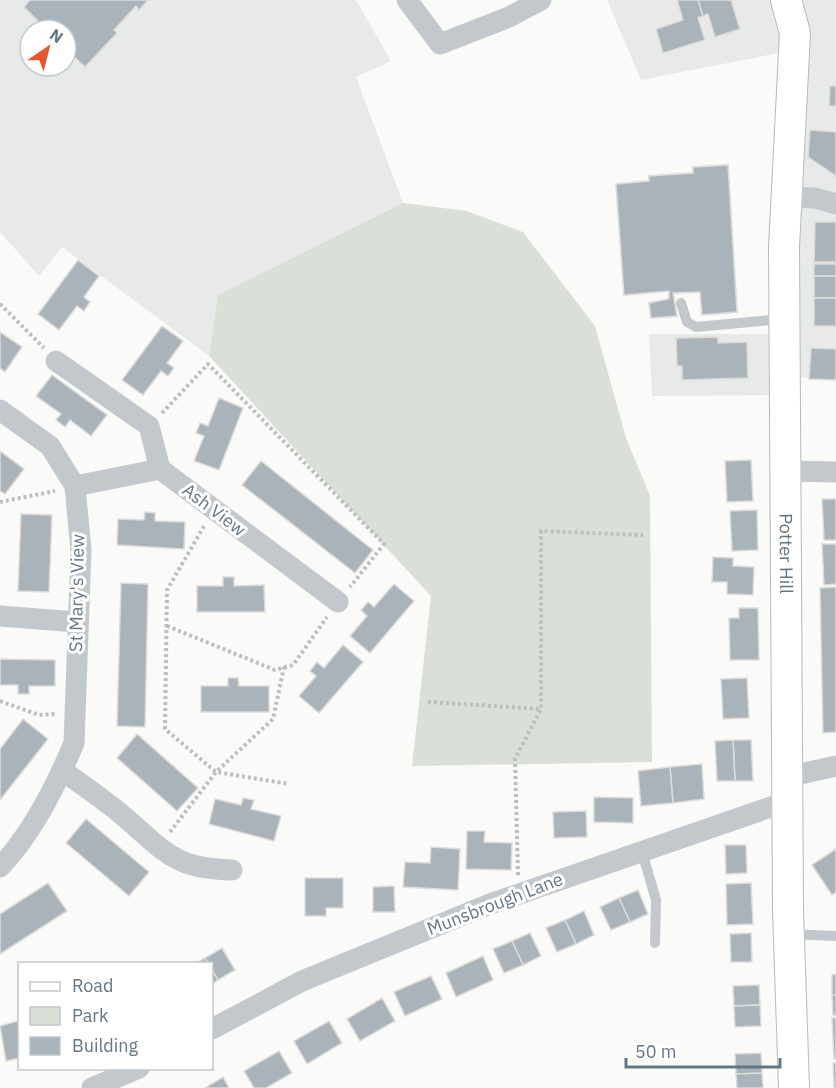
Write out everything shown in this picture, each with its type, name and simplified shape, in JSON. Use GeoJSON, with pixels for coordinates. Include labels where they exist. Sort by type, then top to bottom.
{"type":"FeatureCollection","features":[{"type":"Feature","properties":{"kind":"main road","name":"Potter Hill"},"geometry":{"type":"LineString","coordinates":[[792,6],[784,319],[789,934],[794,1088]]}},
{"type":"Feature","properties":{"kind":"street"},"geometry":{"type":"LineString","coordinates":[[407,0],[440,44],[509,17],[541,0]]}},
{"type":"Feature","properties":{"kind":"street"},"geometry":{"type":"LineString","coordinates":[[788,197],[815,198],[836,204]]}},
{"type":"Feature","properties":{"kind":"street"},"geometry":{"type":"LineString","coordinates":[[56,361],[148,426],[159,469],[75,486]]}},
{"type":"Feature","properties":{"kind":"street","name":"St Mary's View"},"geometry":{"type":"LineString","coordinates":[[0,410],[50,446],[75,486],[81,551],[74,743],[62,770],[12,855],[0,867]]}},
{"type":"Feature","properties":{"kind":"street","name":"Ash View"},"geometry":{"type":"LineString","coordinates":[[159,469],[338,602]]}},
{"type":"Feature","properties":{"kind":"street"},"geometry":{"type":"LineString","coordinates":[[786,471],[836,472]]}},
{"type":"Feature","properties":{"kind":"street"},"geometry":{"type":"LineString","coordinates":[[0,616],[77,622]]}},
{"type":"Feature","properties":{"kind":"street","name":"Munsbrough Lane"},"geometry":{"type":"LineString","coordinates":[[213,1028],[302,981],[518,894],[642,852],[836,766]]}},
{"type":"Feature","properties":{"kind":"street"},"geometry":{"type":"LineString","coordinates":[[62,770],[121,814],[166,855],[202,869],[232,870]]}},
{"type":"Feature","properties":{"kind":"street"},"geometry":{"type":"LineString","coordinates":[[92,1088],[134,1070]]}},
{"type":"Feature","properties":{"kind":"lane"},"geometry":{"type":"LineString","coordinates":[[681,303],[687,322],[696,327],[784,319]]}},
{"type":"Feature","properties":{"kind":"lane"},"geometry":{"type":"LineString","coordinates":[[642,852],[657,900],[656,943]]}},
{"type":"Feature","properties":{"kind":"lane"},"geometry":{"type":"LineString","coordinates":[[789,934],[836,936]]}},
{"type":"Feature","properties":{"kind":"path"},"geometry":{"type":"LineString","coordinates":[[0,304],[56,361]]}},
{"type":"Feature","properties":{"kind":"path"},"geometry":{"type":"LineString","coordinates":[[148,426],[208,364],[384,544],[338,602],[293,665],[275,670],[166,626]]}},
{"type":"Feature","properties":{"kind":"path"},"geometry":{"type":"LineString","coordinates":[[0,502],[75,486]]}},
{"type":"Feature","properties":{"kind":"path"},"geometry":{"type":"LineString","coordinates":[[213,509],[167,590],[165,729],[216,772],[289,784]]}},
{"type":"Feature","properties":{"kind":"path"},"geometry":{"type":"LineString","coordinates":[[518,894],[515,759],[541,709],[541,531],[643,535]]}},
{"type":"Feature","properties":{"kind":"path"},"geometry":{"type":"LineString","coordinates":[[158,847],[216,772],[273,719],[284,667]]}},
{"type":"Feature","properties":{"kind":"path"},"geometry":{"type":"LineString","coordinates":[[0,701],[39,715],[75,713]]}},
{"type":"Feature","properties":{"kind":"path"},"geometry":{"type":"LineString","coordinates":[[428,702],[541,709]]}},
{"type":"Feature","properties":{"kind":"shaded area"},"geometry":{"type":"Polygon","coordinates":[[[0,0],[356,0],[391,61],[356,77],[403,203],[218,295],[209,356],[62,247],[39,276],[0,232],[0,0]]]}},
{"type":"Feature","properties":{"kind":"shaded area"},"geometry":{"type":"Polygon","coordinates":[[[607,0],[836,0],[836,380],[785,376],[785,395],[652,396],[649,334],[784,334],[794,50],[641,80],[607,0]]]}},
{"type":"Feature","properties":{"kind":"green space"},"geometry":{"type":"Polygon","coordinates":[[[403,203],[467,211],[523,232],[595,326],[626,438],[650,496],[652,762],[412,766],[431,596],[209,356],[218,295],[403,203]]]}},
{"type":"Feature","properties":{"kind":"building"},"geometry":{"type":"Polygon","coordinates":[[[30,0],[148,0],[139,10],[136,6],[114,30],[117,33],[85,67],[78,60],[78,18],[35,18],[24,7],[30,0]]]}},
{"type":"Feature","properties":{"kind":"building"},"geometry":{"type":"Polygon","coordinates":[[[677,0],[698,0],[703,16],[698,18],[705,40],[663,53],[656,29],[683,20],[677,0]]]}},
{"type":"Feature","properties":{"kind":"building"},"geometry":{"type":"Polygon","coordinates":[[[698,0],[731,0],[740,29],[715,37],[708,14],[703,16],[698,0]]]}},
{"type":"Feature","properties":{"kind":"building"},"geometry":{"type":"Polygon","coordinates":[[[830,86],[836,86],[836,106],[829,106],[830,86]]]}},
{"type":"Feature","properties":{"kind":"building"},"geometry":{"type":"Polygon","coordinates":[[[810,130],[836,132],[836,176],[808,157],[810,130]]]}},
{"type":"Feature","properties":{"kind":"building"},"geometry":{"type":"Polygon","coordinates":[[[728,165],[737,312],[702,315],[700,292],[673,293],[677,316],[651,318],[649,303],[669,299],[669,291],[624,295],[616,184],[649,181],[649,176],[693,173],[693,167],[728,165]],[[697,202],[654,204],[658,259],[700,256],[697,202]]]}},
{"type":"Feature","properties":{"kind":"building"},"geometry":{"type":"Polygon","coordinates":[[[728,165],[737,312],[702,315],[700,292],[673,293],[677,316],[651,318],[649,303],[669,299],[669,291],[624,295],[616,184],[649,181],[649,176],[693,173],[693,167],[728,165]]]}},
{"type":"Feature","properties":{"kind":"building"},"geometry":{"type":"Polygon","coordinates":[[[815,222],[836,222],[836,262],[814,262],[815,222]]]}},
{"type":"Feature","properties":{"kind":"building"},"geometry":{"type":"Polygon","coordinates":[[[78,260],[99,276],[84,297],[90,302],[84,311],[77,306],[59,330],[38,314],[78,260]]]}},
{"type":"Feature","properties":{"kind":"building"},"geometry":{"type":"Polygon","coordinates":[[[814,264],[836,264],[836,276],[814,276],[814,264]]]}},
{"type":"Feature","properties":{"kind":"building"},"geometry":{"type":"Polygon","coordinates":[[[814,276],[836,276],[836,298],[814,298],[814,276]]]}},
{"type":"Feature","properties":{"kind":"building"},"geometry":{"type":"Polygon","coordinates":[[[814,298],[836,298],[836,326],[814,326],[814,298]]]}},
{"type":"Feature","properties":{"kind":"building"},"geometry":{"type":"Polygon","coordinates":[[[162,326],[183,341],[167,363],[174,368],[168,376],[161,371],[143,395],[122,380],[162,326]]]}},
{"type":"Feature","properties":{"kind":"building"},"geometry":{"type":"Polygon","coordinates":[[[0,332],[22,347],[5,372],[0,368],[0,332]]]}},
{"type":"Feature","properties":{"kind":"building"},"geometry":{"type":"Polygon","coordinates":[[[718,337],[718,343],[747,342],[748,378],[682,380],[682,366],[677,366],[676,338],[718,337]]]}},
{"type":"Feature","properties":{"kind":"building"},"geometry":{"type":"Polygon","coordinates":[[[811,348],[836,349],[836,380],[809,379],[811,348]]]}},
{"type":"Feature","properties":{"kind":"building"},"geometry":{"type":"Polygon","coordinates":[[[52,375],[107,415],[91,436],[70,420],[65,427],[56,420],[61,414],[36,396],[52,375]]]}},
{"type":"Feature","properties":{"kind":"building"},"geometry":{"type":"Polygon","coordinates":[[[219,398],[243,408],[219,470],[194,461],[204,436],[196,433],[200,423],[208,426],[219,398]]]}},
{"type":"Feature","properties":{"kind":"building"},"geometry":{"type":"Polygon","coordinates":[[[0,451],[24,469],[5,494],[0,491],[0,451]]]}},
{"type":"Feature","properties":{"kind":"building"},"geometry":{"type":"Polygon","coordinates":[[[751,460],[753,501],[727,502],[725,461],[751,460]]]}},
{"type":"Feature","properties":{"kind":"building"},"geometry":{"type":"Polygon","coordinates":[[[261,461],[373,550],[355,573],[242,485],[261,461]]]}},
{"type":"Feature","properties":{"kind":"building"},"geometry":{"type":"Polygon","coordinates":[[[822,499],[836,499],[836,540],[824,540],[822,499]]]}},
{"type":"Feature","properties":{"kind":"building"},"geometry":{"type":"Polygon","coordinates":[[[757,510],[758,550],[732,551],[730,511],[757,510]]]}},
{"type":"Feature","properties":{"kind":"building"},"geometry":{"type":"Polygon","coordinates":[[[145,512],[155,513],[155,521],[185,522],[184,549],[117,545],[118,519],[144,520],[145,512]]]}},
{"type":"Feature","properties":{"kind":"building"},"geometry":{"type":"Polygon","coordinates":[[[21,514],[52,515],[49,592],[18,591],[21,514]]]}},
{"type":"Feature","properties":{"kind":"building"},"geometry":{"type":"Polygon","coordinates":[[[822,544],[836,544],[836,584],[824,585],[822,544]]]}},
{"type":"Feature","properties":{"kind":"building"},"geometry":{"type":"Polygon","coordinates":[[[713,557],[733,558],[733,566],[754,567],[753,595],[727,594],[727,582],[712,582],[713,557]]]}},
{"type":"Feature","properties":{"kind":"building"},"geometry":{"type":"Polygon","coordinates":[[[223,577],[234,577],[234,586],[264,585],[265,612],[197,612],[197,586],[223,586],[223,577]]]}},
{"type":"Feature","properties":{"kind":"building"},"geometry":{"type":"Polygon","coordinates":[[[121,583],[148,584],[145,727],[117,726],[121,583]]]}},
{"type":"Feature","properties":{"kind":"building"},"geometry":{"type":"Polygon","coordinates":[[[394,584],[414,601],[370,653],[350,636],[367,616],[361,610],[368,602],[374,607],[394,584]]]}},
{"type":"Feature","properties":{"kind":"building"},"geometry":{"type":"Polygon","coordinates":[[[836,587],[836,732],[823,733],[820,588],[836,587]]]}},
{"type":"Feature","properties":{"kind":"building"},"geometry":{"type":"Polygon","coordinates":[[[739,608],[758,608],[759,660],[730,660],[729,618],[739,618],[739,608]]]}},
{"type":"Feature","properties":{"kind":"building"},"geometry":{"type":"Polygon","coordinates":[[[343,645],[363,662],[319,713],[299,696],[316,676],[310,671],[317,662],[324,668],[343,645]]]}},
{"type":"Feature","properties":{"kind":"building"},"geometry":{"type":"Polygon","coordinates":[[[0,659],[55,660],[55,686],[29,686],[29,694],[18,694],[18,685],[0,685],[0,659]]]}},
{"type":"Feature","properties":{"kind":"building"},"geometry":{"type":"Polygon","coordinates":[[[228,678],[238,678],[239,686],[269,686],[269,712],[201,712],[201,686],[228,686],[228,678]]]}},
{"type":"Feature","properties":{"kind":"building"},"geometry":{"type":"Polygon","coordinates":[[[747,678],[749,718],[723,719],[721,679],[747,678]]]}},
{"type":"Feature","properties":{"kind":"building"},"geometry":{"type":"Polygon","coordinates":[[[23,719],[48,739],[0,800],[0,749],[23,719]]]}},
{"type":"Feature","properties":{"kind":"building"},"geometry":{"type":"Polygon","coordinates":[[[137,734],[198,788],[177,811],[117,758],[137,734]]]}},
{"type":"Feature","properties":{"kind":"building"},"geometry":{"type":"Polygon","coordinates":[[[733,740],[751,740],[753,781],[735,781],[733,740]]]}},
{"type":"Feature","properties":{"kind":"building"},"geometry":{"type":"Polygon","coordinates":[[[733,740],[735,781],[717,781],[715,741],[733,740]]]}},
{"type":"Feature","properties":{"kind":"building"},"geometry":{"type":"Polygon","coordinates":[[[702,764],[704,799],[673,803],[670,767],[702,764]]]}},
{"type":"Feature","properties":{"kind":"building"},"geometry":{"type":"Polygon","coordinates":[[[670,767],[673,803],[641,806],[638,771],[670,767]]]}},
{"type":"Feature","properties":{"kind":"building"},"geometry":{"type":"Polygon","coordinates":[[[594,797],[633,798],[633,823],[594,822],[594,797]]]}},
{"type":"Feature","properties":{"kind":"building"},"geometry":{"type":"Polygon","coordinates":[[[243,798],[254,800],[251,809],[281,816],[274,841],[209,824],[215,799],[241,805],[243,798]]]}},
{"type":"Feature","properties":{"kind":"building"},"geometry":{"type":"Polygon","coordinates":[[[586,811],[587,837],[554,838],[553,812],[586,811]]]}},
{"type":"Feature","properties":{"kind":"building"},"geometry":{"type":"Polygon","coordinates":[[[86,819],[149,872],[129,896],[66,843],[86,819]]]}},
{"type":"Feature","properties":{"kind":"building"},"geometry":{"type":"Polygon","coordinates":[[[467,831],[485,831],[484,842],[512,843],[511,870],[466,869],[467,831]]]}},
{"type":"Feature","properties":{"kind":"building"},"geometry":{"type":"Polygon","coordinates":[[[725,845],[746,845],[747,873],[726,874],[725,845]]]}},
{"type":"Feature","properties":{"kind":"building"},"geometry":{"type":"Polygon","coordinates":[[[431,847],[460,849],[458,890],[403,887],[405,862],[430,863],[431,847]]]}},
{"type":"Feature","properties":{"kind":"building"},"geometry":{"type":"Polygon","coordinates":[[[836,849],[836,892],[832,895],[812,865],[836,849]]]}},
{"type":"Feature","properties":{"kind":"building"},"geometry":{"type":"Polygon","coordinates":[[[305,878],[343,878],[343,908],[326,908],[326,916],[305,916],[305,878]]]}},
{"type":"Feature","properties":{"kind":"building"},"geometry":{"type":"Polygon","coordinates":[[[48,883],[67,911],[0,954],[0,914],[48,883]]]}},
{"type":"Feature","properties":{"kind":"building"},"geometry":{"type":"Polygon","coordinates":[[[751,883],[753,924],[727,925],[726,884],[751,883]]]}},
{"type":"Feature","properties":{"kind":"building"},"geometry":{"type":"Polygon","coordinates":[[[394,886],[395,912],[373,912],[373,887],[394,886]]]}},
{"type":"Feature","properties":{"kind":"building"},"geometry":{"type":"Polygon","coordinates":[[[638,890],[648,914],[630,922],[619,898],[638,890]]]}},
{"type":"Feature","properties":{"kind":"building"},"geometry":{"type":"Polygon","coordinates":[[[619,898],[630,922],[611,930],[600,907],[619,898]]]}},
{"type":"Feature","properties":{"kind":"building"},"geometry":{"type":"Polygon","coordinates":[[[584,911],[594,935],[576,944],[565,920],[584,911]]]}},
{"type":"Feature","properties":{"kind":"building"},"geometry":{"type":"Polygon","coordinates":[[[565,920],[576,944],[557,952],[546,928],[565,920]]]}},
{"type":"Feature","properties":{"kind":"building"},"geometry":{"type":"Polygon","coordinates":[[[530,933],[541,956],[523,965],[512,941],[530,933]]]}},
{"type":"Feature","properties":{"kind":"building"},"geometry":{"type":"Polygon","coordinates":[[[751,933],[752,962],[731,962],[730,934],[751,933]]]}},
{"type":"Feature","properties":{"kind":"building"},"geometry":{"type":"Polygon","coordinates":[[[512,941],[523,965],[504,973],[493,949],[512,941]]]}},
{"type":"Feature","properties":{"kind":"building"},"geometry":{"type":"Polygon","coordinates":[[[222,948],[235,970],[218,980],[213,972],[213,962],[207,962],[205,958],[222,948]]]}},
{"type":"Feature","properties":{"kind":"building"},"geometry":{"type":"Polygon","coordinates":[[[483,956],[493,980],[456,997],[446,973],[483,956]]]}},
{"type":"Feature","properties":{"kind":"building"},"geometry":{"type":"Polygon","coordinates":[[[213,972],[218,980],[213,983],[213,972]]]}},
{"type":"Feature","properties":{"kind":"building"},"geometry":{"type":"Polygon","coordinates":[[[836,974],[836,995],[832,995],[832,975],[836,974]]]}},
{"type":"Feature","properties":{"kind":"building"},"geometry":{"type":"Polygon","coordinates":[[[431,976],[442,999],[405,1016],[394,992],[431,976]]]}},
{"type":"Feature","properties":{"kind":"building"},"geometry":{"type":"Polygon","coordinates":[[[759,985],[760,1005],[734,1006],[733,986],[759,985]]]}},
{"type":"Feature","properties":{"kind":"building"},"geometry":{"type":"Polygon","coordinates":[[[832,995],[836,995],[836,1015],[833,1015],[832,995]]]}},
{"type":"Feature","properties":{"kind":"building"},"geometry":{"type":"Polygon","coordinates":[[[382,998],[395,1021],[360,1041],[347,1019],[382,998]]]}},
{"type":"Feature","properties":{"kind":"building"},"geometry":{"type":"Polygon","coordinates":[[[760,1005],[761,1026],[735,1027],[734,1006],[760,1005]]]}},
{"type":"Feature","properties":{"kind":"building"},"geometry":{"type":"Polygon","coordinates":[[[832,1018],[836,1018],[836,1059],[834,1059],[832,1018]]]}},
{"type":"Feature","properties":{"kind":"building"},"geometry":{"type":"Polygon","coordinates":[[[18,1021],[18,1058],[6,1061],[0,1026],[18,1021]]]}},
{"type":"Feature","properties":{"kind":"building"},"geometry":{"type":"Polygon","coordinates":[[[329,1021],[342,1043],[307,1064],[294,1041],[329,1021]]]}},
{"type":"Feature","properties":{"kind":"building"},"geometry":{"type":"Polygon","coordinates":[[[279,1051],[292,1073],[266,1088],[254,1088],[244,1071],[279,1051]]]}},
{"type":"Feature","properties":{"kind":"building"},"geometry":{"type":"Polygon","coordinates":[[[761,1053],[762,1073],[736,1074],[735,1054],[761,1053]]]}},
{"type":"Feature","properties":{"kind":"building"},"geometry":{"type":"Polygon","coordinates":[[[833,1063],[836,1063],[836,1088],[834,1088],[833,1063]]]}},
{"type":"Feature","properties":{"kind":"building"},"geometry":{"type":"Polygon","coordinates":[[[762,1073],[763,1088],[737,1088],[736,1074],[762,1073]]]}},
{"type":"Feature","properties":{"kind":"building"},"geometry":{"type":"Polygon","coordinates":[[[223,1077],[229,1088],[205,1088],[223,1077]]]}}]}
